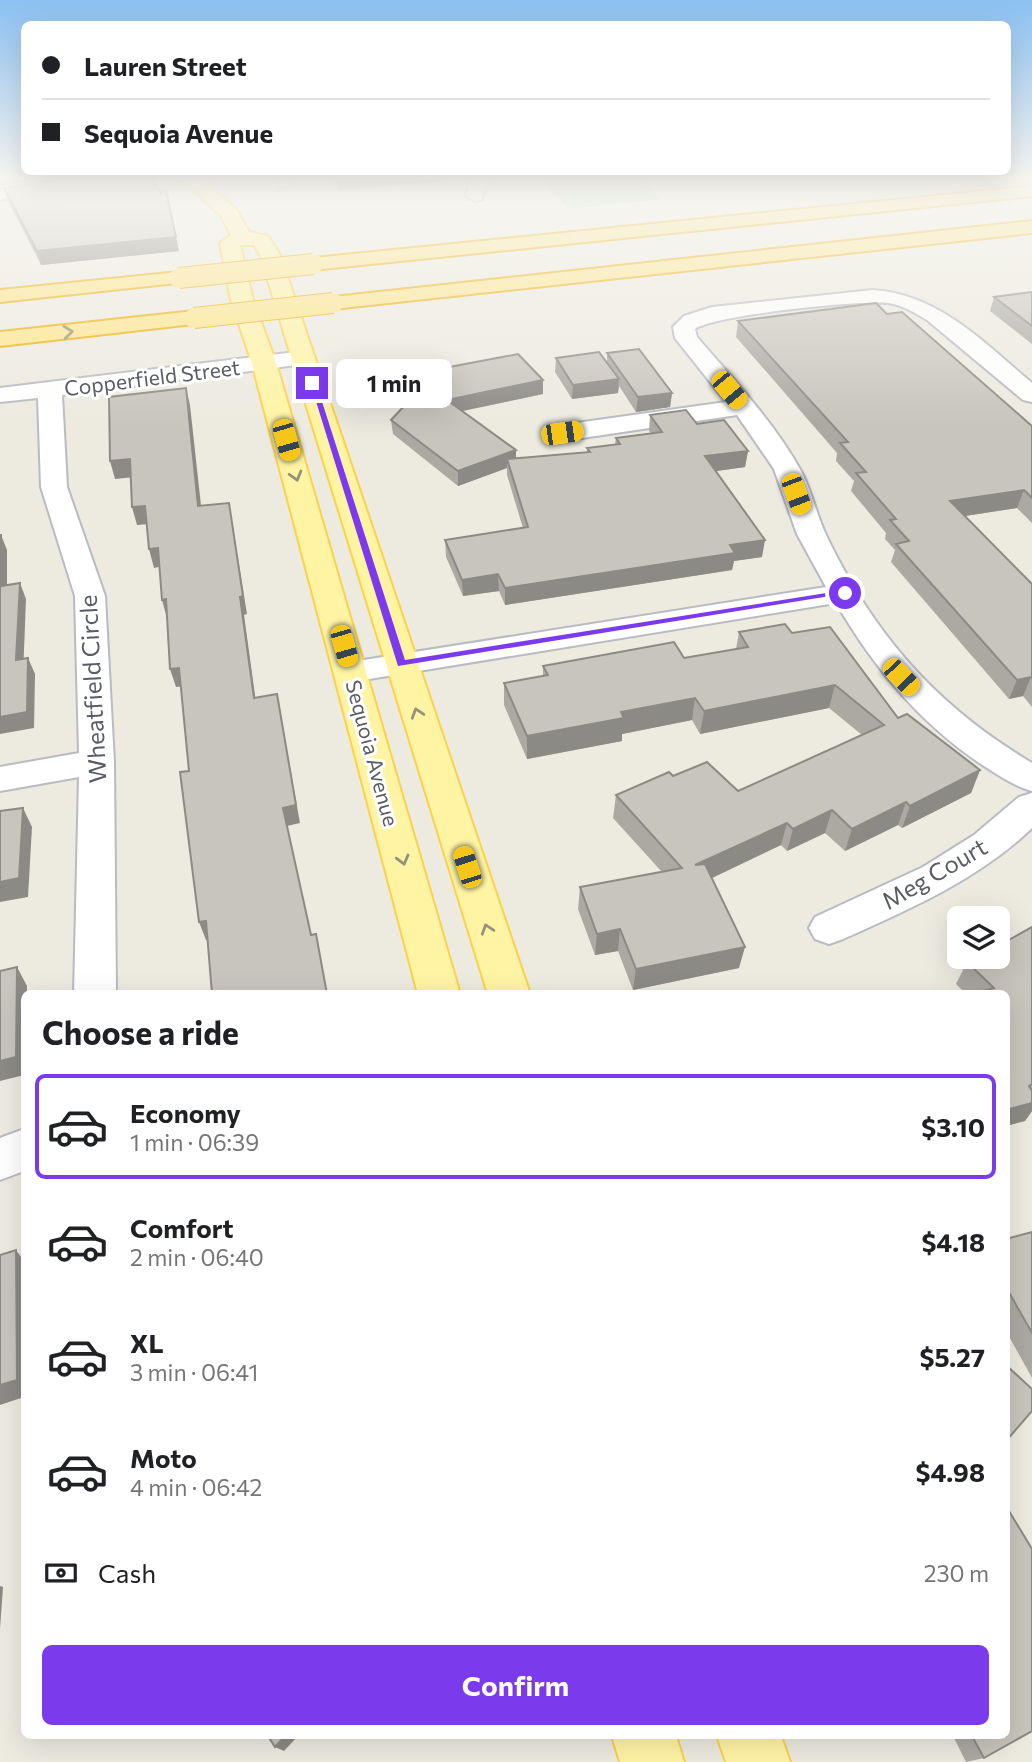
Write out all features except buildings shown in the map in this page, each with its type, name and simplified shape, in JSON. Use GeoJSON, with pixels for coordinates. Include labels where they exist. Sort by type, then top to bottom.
{"type":"FeatureCollection","features":[{"type":"Feature","properties":{"kind":"highway"},"geometry":{"type":"LineString","coordinates":[[0,296],[370,258]]}},
{"type":"Feature","properties":{"kind":"highway"},"geometry":{"type":"LineString","coordinates":[[0,339],[745,258]]}},
{"type":"Feature","properties":{"kind":"main road","name":"Sequoia Avenue"},"geometry":{"type":"LineString","coordinates":[[233,258],[242,300],[264,363],[438,990]]}},
{"type":"Feature","properties":{"kind":"main road"},"geometry":{"type":"LineString","coordinates":[[271,258],[508,990]]}},
{"type":"Feature","properties":{"kind":"main road"},"geometry":{"type":"LineString","coordinates":[[645,1739],[652,1762]]}},
{"type":"Feature","properties":{"kind":"main road"},"geometry":{"type":"LineString","coordinates":[[750,1739],[758,1762]]}},
{"type":"Feature","properties":{"kind":"street"},"geometry":{"type":"LineString","coordinates":[[1032,395],[929,311],[904,300],[870,296],[717,314],[689,322],[684,327],[686,338],[743,407],[788,471],[814,540],[845,593],[901,677],[930,706],[978,746],[1032,779]]}},
{"type":"Feature","properties":{"kind":"street","name":"Copperfield Street"},"geometry":{"type":"LineString","coordinates":[[0,395],[304,359]]}},
{"type":"Feature","properties":{"kind":"street","name":"Wheatfield Circle"},"geometry":{"type":"LineString","coordinates":[[50,389],[54,487],[90,596],[97,762],[95,990]]}},
{"type":"Feature","properties":{"kind":"street"},"geometry":{"type":"LineString","coordinates":[[562,433],[743,407]]}},
{"type":"Feature","properties":{"kind":"street"},"geometry":{"type":"LineString","coordinates":[[351,672],[845,593]]}},
{"type":"Feature","properties":{"kind":"street"},"geometry":{"type":"LineString","coordinates":[[0,779],[97,762]]}},
{"type":"Feature","properties":{"kind":"street","name":"Meg Court"},"geometry":{"type":"LineString","coordinates":[[829,928],[905,895],[968,858],[1017,822],[1032,806]]}},
{"type":"Feature","properties":{"kind":"street"},"geometry":{"type":"LineString","coordinates":[[0,1159],[21,1151]]}},
{"type":"Feature","properties":{"kind":"route"},"geometry":{"type":"LineString","coordinates":[[312,383],[401,664],[845,593]]}}]}
